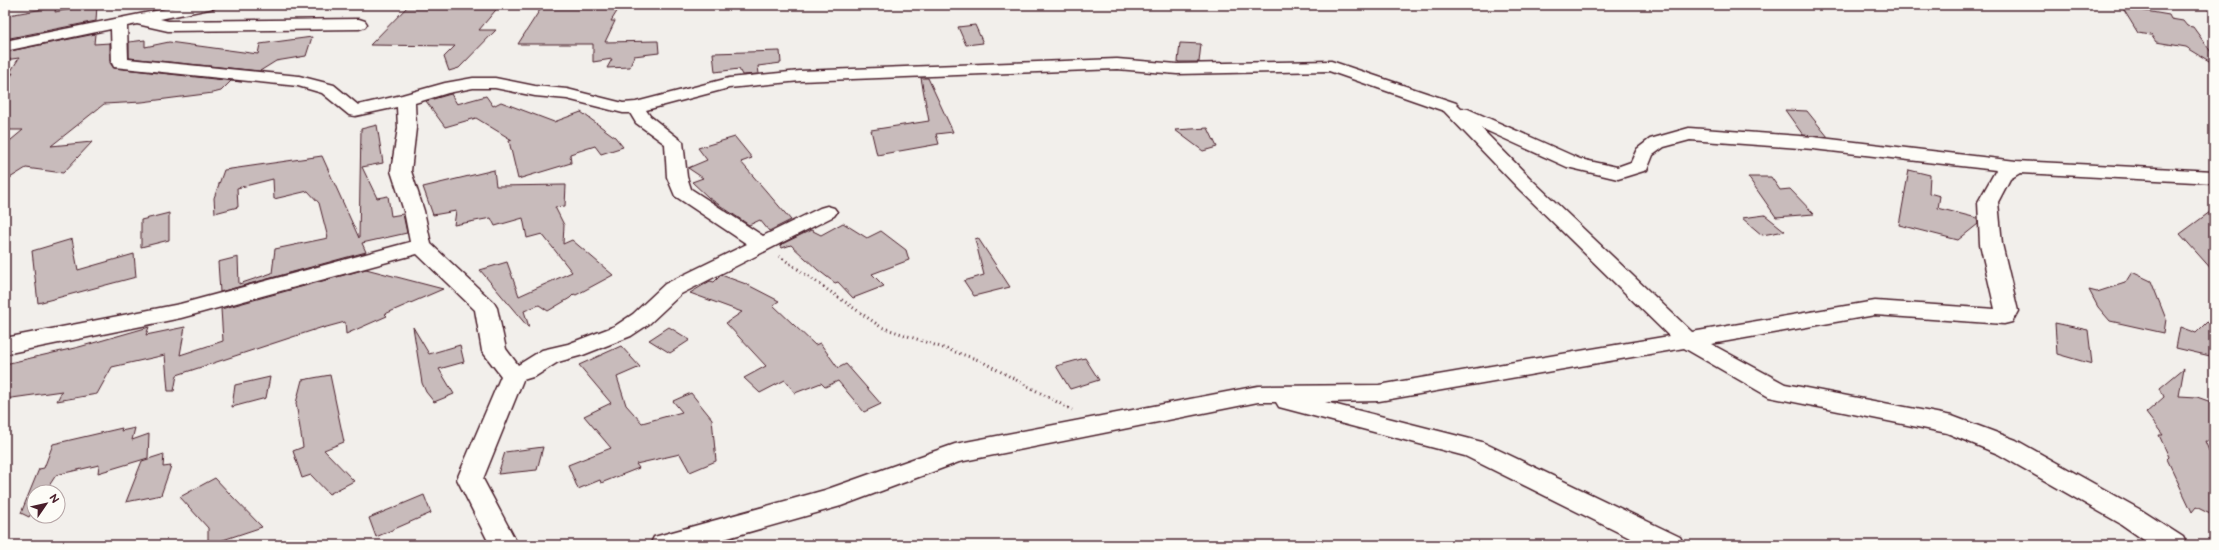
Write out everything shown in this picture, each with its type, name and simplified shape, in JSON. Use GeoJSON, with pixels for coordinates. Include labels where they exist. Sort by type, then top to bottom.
{"type":"FeatureCollection","features":[{"type":"Feature","properties":{"kind":"street"},"geometry":{"type":"LineString","coordinates":[[5,46],[140,20],[208,5]]}},
{"type":"Feature","properties":{"kind":"street"},"geometry":{"type":"LineString","coordinates":[[140,20],[168,26],[360,24]]}},
{"type":"Feature","properties":{"kind":"street"},"geometry":{"type":"LineString","coordinates":[[119,24],[120,63],[299,81],[328,89],[355,111],[406,100],[445,88],[473,83],[495,83],[535,91],[568,94],[624,108],[636,107],[729,83],[800,76],[1117,64],[1177,69],[1331,66],[1450,107],[1574,163],[1618,173],[1640,166],[1644,153],[1658,143],[1689,134],[1813,143],[2016,168],[2214,177]]}},
{"type":"Feature","properties":{"kind":"street"},"geometry":{"type":"LineString","coordinates":[[406,100],[407,128],[401,171],[414,211],[421,246],[486,308],[494,351],[513,375]]}},
{"type":"Feature","properties":{"kind":"street"},"geometry":{"type":"LineString","coordinates":[[636,107],[642,119],[674,142],[677,177],[682,192],[762,244]]}},
{"type":"Feature","properties":{"kind":"street"},"geometry":{"type":"LineString","coordinates":[[1450,107],[1526,185],[1687,340],[1778,391],[1952,425],[2007,447],[2131,517],[2173,545]]}},
{"type":"Feature","properties":{"kind":"street"},"geometry":{"type":"LineString","coordinates":[[664,545],[831,499],[955,453],[1258,394],[1379,393],[1875,308],[2004,317],[2007,312],[1991,244],[1988,202],[2002,175],[2016,168]]}},
{"type":"Feature","properties":{"kind":"street"},"geometry":{"type":"LineString","coordinates":[[504,545],[470,480],[513,375],[527,370],[550,356],[575,350],[622,331],[641,319],[673,289],[827,212]]}},
{"type":"Feature","properties":{"kind":"street"},"geometry":{"type":"LineString","coordinates":[[5,346],[181,311],[421,246]]}},
{"type":"Feature","properties":{"kind":"street"},"geometry":{"type":"LineString","coordinates":[[1258,394],[1473,449],[1670,545]]}},
{"type":"Feature","properties":{"kind":"path"},"geometry":{"type":"LineString","coordinates":[[762,244],[881,327],[979,360],[1100,425]]}},
{"type":"Feature","properties":{"kind":"building"},"geometry":{"type":"Polygon","coordinates":[[[97,5],[96,21],[5,39],[5,17],[8,15],[56,7],[55,12],[97,5]]]}},
{"type":"Feature","properties":{"kind":"building"},"geometry":{"type":"Polygon","coordinates":[[[409,5],[500,5],[479,30],[496,30],[459,68],[449,71],[444,57],[455,46],[370,45],[409,5]]]}},
{"type":"Feature","properties":{"kind":"building"},"geometry":{"type":"Polygon","coordinates":[[[543,5],[621,5],[611,21],[615,21],[605,42],[658,41],[659,53],[634,56],[630,67],[607,68],[612,59],[593,62],[593,44],[518,44],[543,5]]]}},
{"type":"Feature","properties":{"kind":"building"},"geometry":{"type":"Polygon","coordinates":[[[2122,7],[2169,15],[2171,19],[2183,21],[2187,26],[2193,27],[2214,56],[2214,64],[2186,47],[2156,42],[2151,35],[2138,33],[2122,7]]]}},
{"type":"Feature","properties":{"kind":"building"},"geometry":{"type":"Polygon","coordinates":[[[975,25],[983,43],[966,45],[958,27],[975,25]]]}},
{"type":"Feature","properties":{"kind":"building"},"geometry":{"type":"Polygon","coordinates":[[[95,34],[94,44],[110,43],[110,63],[114,68],[242,82],[231,81],[221,91],[213,93],[142,102],[104,104],[51,146],[92,142],[63,173],[26,168],[5,181],[5,145],[23,130],[5,130],[5,85],[13,73],[9,74],[19,58],[5,60],[5,52],[95,34]]]}},
{"type":"Feature","properties":{"kind":"building"},"geometry":{"type":"Polygon","coordinates":[[[312,37],[306,56],[276,61],[260,71],[129,58],[129,42],[145,40],[145,47],[169,42],[258,54],[260,44],[312,37]]]}},
{"type":"Feature","properties":{"kind":"building"},"geometry":{"type":"Polygon","coordinates":[[[1180,43],[1201,44],[1199,62],[1178,62],[1180,43]]]}},
{"type":"Feature","properties":{"kind":"building"},"geometry":{"type":"Polygon","coordinates":[[[780,51],[781,63],[758,66],[759,74],[742,75],[739,69],[715,72],[713,53],[780,51]]]}},
{"type":"Feature","properties":{"kind":"building"},"geometry":{"type":"Polygon","coordinates":[[[921,78],[928,78],[953,132],[936,134],[939,144],[877,155],[871,130],[929,121],[921,78]]]}},
{"type":"Feature","properties":{"kind":"building"},"geometry":{"type":"Polygon","coordinates":[[[451,94],[457,104],[486,96],[493,106],[501,102],[554,122],[581,112],[615,137],[623,147],[601,154],[595,146],[570,154],[571,163],[518,179],[509,141],[512,140],[476,118],[445,127],[426,101],[451,94]]]}},
{"type":"Feature","properties":{"kind":"building"},"geometry":{"type":"Polygon","coordinates":[[[1785,110],[1807,111],[1828,137],[1803,135],[1785,110]]]}},
{"type":"Feature","properties":{"kind":"building"},"geometry":{"type":"Polygon","coordinates":[[[377,125],[383,163],[362,167],[377,198],[388,196],[391,216],[403,214],[407,233],[362,243],[366,252],[220,292],[218,262],[238,257],[239,284],[272,273],[275,249],[328,238],[319,203],[308,191],[274,199],[273,179],[237,188],[238,207],[215,213],[214,198],[224,170],[322,156],[359,238],[361,129],[377,125]]]}},
{"type":"Feature","properties":{"kind":"building"},"geometry":{"type":"Polygon","coordinates":[[[1208,128],[1217,147],[1203,151],[1175,130],[1208,128]]]}},
{"type":"Feature","properties":{"kind":"building"},"geometry":{"type":"Polygon","coordinates":[[[735,137],[752,158],[741,162],[791,220],[769,231],[760,220],[749,225],[709,198],[692,182],[703,178],[688,168],[707,160],[698,148],[735,137]]]}},
{"type":"Feature","properties":{"kind":"building"},"geometry":{"type":"Polygon","coordinates":[[[494,170],[496,186],[566,185],[565,206],[555,207],[564,225],[563,244],[572,240],[613,275],[576,295],[574,294],[548,311],[539,305],[524,311],[529,327],[480,270],[507,262],[519,296],[572,272],[542,234],[527,238],[523,218],[495,226],[491,218],[454,225],[456,211],[433,215],[423,187],[494,170]]]}},
{"type":"Feature","properties":{"kind":"building"},"geometry":{"type":"Polygon","coordinates":[[[1909,170],[1930,175],[1929,193],[1940,196],[1938,208],[1977,218],[1978,224],[1958,240],[1899,225],[1909,170]]]}},
{"type":"Feature","properties":{"kind":"building"},"geometry":{"type":"Polygon","coordinates":[[[1748,177],[1771,177],[1780,190],[1790,189],[1814,214],[1776,217],[1748,177]]]}},
{"type":"Feature","properties":{"kind":"building"},"geometry":{"type":"Polygon","coordinates":[[[2214,209],[2214,272],[2180,234],[2214,209]]]}},
{"type":"Feature","properties":{"kind":"building"},"geometry":{"type":"Polygon","coordinates":[[[169,213],[169,240],[141,247],[141,220],[169,213]]]}},
{"type":"Feature","properties":{"kind":"building"},"geometry":{"type":"Polygon","coordinates":[[[1765,215],[1785,231],[1762,235],[1742,218],[1765,215]]]}},
{"type":"Feature","properties":{"kind":"building"},"geometry":{"type":"Polygon","coordinates":[[[843,223],[867,238],[881,231],[906,250],[909,260],[872,274],[884,286],[853,298],[838,282],[835,283],[818,270],[791,245],[782,248],[780,245],[811,230],[821,235],[843,223]]]}},
{"type":"Feature","properties":{"kind":"building"},"geometry":{"type":"Polygon","coordinates":[[[978,238],[1010,287],[974,296],[964,281],[984,275],[975,239],[978,238]]]}},
{"type":"Feature","properties":{"kind":"building"},"geometry":{"type":"Polygon","coordinates":[[[72,239],[78,270],[134,254],[136,277],[38,303],[32,251],[72,239]]]}},
{"type":"Feature","properties":{"kind":"building"},"geometry":{"type":"Polygon","coordinates":[[[366,269],[443,289],[385,314],[387,316],[346,334],[345,322],[323,327],[177,375],[174,391],[168,391],[165,355],[112,367],[97,394],[57,401],[62,391],[5,399],[5,364],[79,347],[149,327],[146,335],[185,327],[180,355],[223,341],[221,309],[366,269]]]}},
{"type":"Feature","properties":{"kind":"building"},"geometry":{"type":"Polygon","coordinates":[[[2132,272],[2151,281],[2166,319],[2164,333],[2110,321],[2098,307],[2089,290],[2097,292],[2125,283],[2132,272]]]}},
{"type":"Feature","properties":{"kind":"building"},"geometry":{"type":"Polygon","coordinates":[[[721,275],[746,284],[779,301],[773,305],[815,345],[820,343],[838,368],[846,364],[881,404],[864,412],[838,381],[825,387],[821,383],[795,393],[785,380],[760,393],[744,378],[766,366],[726,323],[742,312],[690,293],[710,281],[714,282],[721,275]]]}},
{"type":"Feature","properties":{"kind":"building"},"geometry":{"type":"Polygon","coordinates":[[[2212,317],[2210,356],[2176,348],[2180,327],[2196,333],[2212,317]]]}},
{"type":"Feature","properties":{"kind":"building"},"geometry":{"type":"Polygon","coordinates":[[[2055,323],[2088,330],[2092,364],[2057,354],[2055,323]]]}},
{"type":"Feature","properties":{"kind":"building"},"geometry":{"type":"Polygon","coordinates":[[[413,327],[429,354],[460,345],[464,362],[439,369],[454,394],[434,402],[426,392],[422,383],[413,327]]]}},
{"type":"Feature","properties":{"kind":"building"},"geometry":{"type":"Polygon","coordinates":[[[669,327],[690,340],[670,353],[649,340],[669,327]]]}},
{"type":"Feature","properties":{"kind":"building"},"geometry":{"type":"Polygon","coordinates":[[[621,346],[640,367],[617,377],[626,405],[642,423],[682,412],[673,401],[691,393],[712,419],[716,461],[690,472],[680,454],[636,464],[639,468],[601,483],[600,480],[578,489],[568,465],[611,448],[584,416],[611,403],[579,365],[621,346]]]}},
{"type":"Feature","properties":{"kind":"building"},"geometry":{"type":"Polygon","coordinates":[[[1085,358],[1099,380],[1070,389],[1056,366],[1085,358]]]}},
{"type":"Feature","properties":{"kind":"building"},"geometry":{"type":"Polygon","coordinates":[[[2184,368],[2179,396],[2197,397],[2214,403],[2214,442],[2205,441],[2214,463],[2214,516],[2196,507],[2192,512],[2167,459],[2169,457],[2159,435],[2163,435],[2146,413],[2164,397],[2160,388],[2184,368]]]}},
{"type":"Feature","properties":{"kind":"building"},"geometry":{"type":"Polygon","coordinates":[[[330,375],[344,442],[324,450],[354,481],[329,494],[311,475],[302,478],[293,451],[303,447],[296,403],[302,380],[330,375]]]}},
{"type":"Feature","properties":{"kind":"building"},"geometry":{"type":"Polygon","coordinates":[[[270,377],[266,398],[232,407],[235,385],[270,377]]]}},
{"type":"Feature","properties":{"kind":"building"},"geometry":{"type":"Polygon","coordinates":[[[122,428],[121,431],[135,428],[132,440],[149,434],[148,458],[98,473],[99,465],[56,475],[50,484],[33,484],[39,469],[44,468],[53,444],[122,428]]]}},
{"type":"Feature","properties":{"kind":"building"},"geometry":{"type":"Polygon","coordinates":[[[543,447],[537,470],[498,474],[505,452],[543,447]]]}},
{"type":"Feature","properties":{"kind":"building"},"geometry":{"type":"Polygon","coordinates":[[[164,454],[163,467],[171,466],[161,495],[126,502],[142,461],[164,454]]]}},
{"type":"Feature","properties":{"kind":"building"},"geometry":{"type":"Polygon","coordinates":[[[215,478],[262,527],[208,545],[208,528],[180,497],[215,478]]]}},
{"type":"Feature","properties":{"kind":"building"},"geometry":{"type":"Polygon","coordinates":[[[424,495],[431,513],[376,537],[369,518],[424,495]]]}},
{"type":"Feature","properties":{"kind":"building"},"geometry":{"type":"Polygon","coordinates":[[[26,501],[26,516],[21,513],[26,501]]]}}]}
